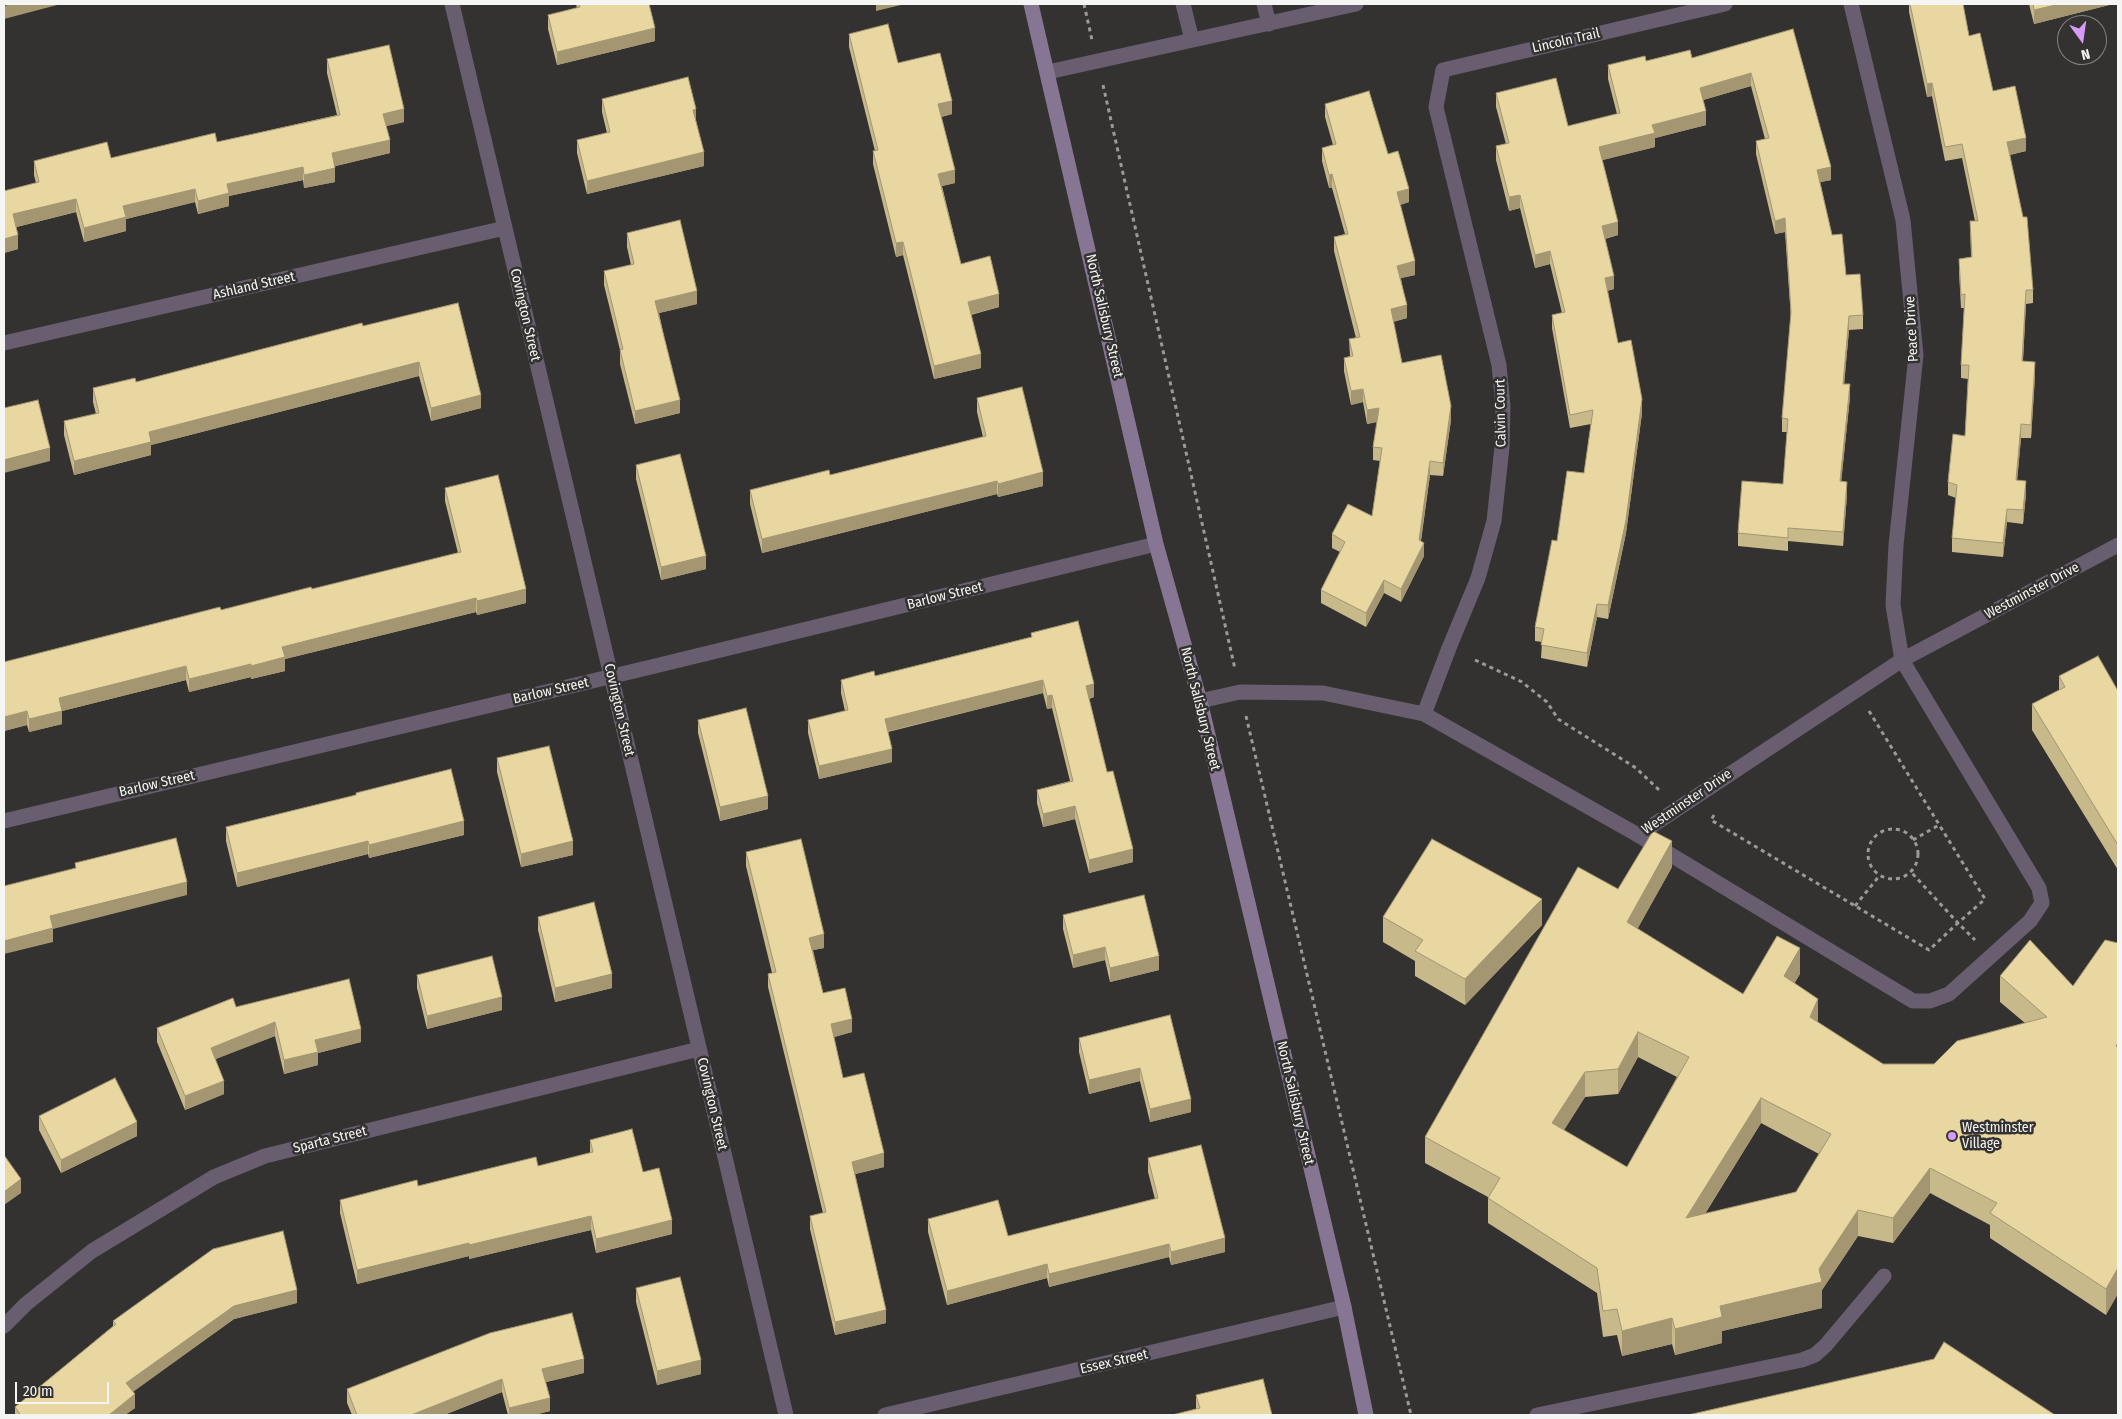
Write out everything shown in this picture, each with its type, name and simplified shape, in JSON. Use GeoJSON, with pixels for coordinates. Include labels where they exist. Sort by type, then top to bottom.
{"type":"FeatureCollection","features":[{"type":"Feature","properties":{"kind":"street","name":"Covington Street"},"geometry":{"type":"LineString","coordinates":[[452,4],[786,1415]]}},
{"type":"Feature","properties":{"kind":"street","name":"North Salisbury Street"},"geometry":{"type":"LineString","coordinates":[[1031,4],[1156,544],[1200,701],[1344,1307],[1366,1415]]}},
{"type":"Feature","properties":{"kind":"street"},"geometry":{"type":"LineString","coordinates":[[1183,4],[1192,40]]}},
{"type":"Feature","properties":{"kind":"street"},"geometry":{"type":"LineString","coordinates":[[1264,4],[1269,24]]}},
{"type":"Feature","properties":{"kind":"street"},"geometry":{"type":"LineString","coordinates":[[1048,72],[1356,4]]}},
{"type":"Feature","properties":{"kind":"street","name":"Lincoln Trail"},"geometry":{"type":"LineString","coordinates":[[1436,107],[1443,70],[1725,4]]}},
{"type":"Feature","properties":{"kind":"street","name":"Peace Drive"},"geometry":{"type":"LineString","coordinates":[[1851,4],[1903,220],[1916,355],[1896,545],[1892,606],[1902,660]]}},
{"type":"Feature","properties":{"kind":"street","name":"Calvin Court"},"geometry":{"type":"LineString","coordinates":[[1424,714],[1478,578],[1494,521],[1502,447],[1503,407],[1499,365],[1436,107]]}},
{"type":"Feature","properties":{"kind":"street","name":"Ashland Street"},"geometry":{"type":"LineString","coordinates":[[4,343],[505,228]]}},
{"type":"Feature","properties":{"kind":"street","name":"Barlow Street"},"geometry":{"type":"LineString","coordinates":[[4,821],[611,677],[1156,544]]}},
{"type":"Feature","properties":{"kind":"street","name":"Westminster Drive"},"geometry":{"type":"LineString","coordinates":[[1200,701],[1240,692],[1324,694],[1424,714],[1638,835],[1902,660],[2118,545]]}},
{"type":"Feature","properties":{"kind":"street"},"geometry":{"type":"LineString","coordinates":[[1638,835],[1913,1001],[1930,1001],[1950,994],[2030,921],[2042,903],[2039,888],[1902,660]]}},
{"type":"Feature","properties":{"kind":"street","name":"Sparta Street"},"geometry":{"type":"LineString","coordinates":[[4,1326],[26,1304],[92,1251],[168,1203],[223,1173],[265,1156],[699,1049]]}},
{"type":"Feature","properties":{"kind":"street"},"geometry":{"type":"LineString","coordinates":[[1537,1415],[1802,1360],[1815,1355],[1826,1346],[1884,1276]]}},
{"type":"Feature","properties":{"kind":"street","name":"Essex Street"},"geometry":{"type":"LineString","coordinates":[[885,1415],[1344,1307]]}},
{"type":"Feature","properties":{"kind":"path"},"geometry":{"type":"LineString","coordinates":[[1084,4],[1089,25]]}},
{"type":"Feature","properties":{"kind":"path"},"geometry":{"type":"LineString","coordinates":[[1106,93],[1130,211],[1232,656]]}},
{"type":"Feature","properties":{"kind":"path"},"geometry":{"type":"LineString","coordinates":[[1474,660],[1522,682],[1547,702],[1558,719],[1636,768],[1659,790]]}},
{"type":"Feature","properties":{"kind":"path"},"geometry":{"type":"LineString","coordinates":[[1715,813],[1711,820],[1929,950],[1985,899],[1869,710],[1861,715]]}},
{"type":"Feature","properties":{"kind":"path"},"geometry":{"type":"LineString","coordinates":[[1250,734],[1411,1415]]}},
{"type":"Feature","properties":{"kind":"path"},"geometry":{"type":"LineString","coordinates":[[1914,840],[1940,825]]}},
{"type":"Feature","properties":{"kind":"path"},"geometry":{"type":"LineString","coordinates":[[1896,829],[1910,836],[1918,850],[1918,858],[1911,872],[1896,879],[1880,876],[1869,862],[1868,853],[1874,838],[1881,832],[1896,829]]}},
{"type":"Feature","properties":{"kind":"path"},"geometry":{"type":"LineString","coordinates":[[1911,872],[1977,943]]}},
{"type":"Feature","properties":{"kind":"path"},"geometry":{"type":"LineString","coordinates":[[1855,906],[1880,876]]}},
{"type":"Feature","properties":{"kind":"building"},"geometry":{"type":"Polygon","coordinates":[[[579,4],[649,4],[655,28],[557,52],[548,15],[580,7],[579,4]]]}},
{"type":"Feature","properties":{"kind":"building"},"geometry":{"type":"Polygon","coordinates":[[[1910,4],[1963,4],[1969,36],[1980,33],[1993,91],[2015,86],[2026,138],[2007,142],[2023,217],[2027,217],[2033,290],[2026,290],[2022,361],[2035,362],[2031,425],[2021,424],[2016,480],[2026,481],[2023,510],[2007,509],[2003,543],[1952,538],[1957,485],[1948,482],[1953,434],[1965,436],[1969,365],[1961,365],[1965,294],[1961,295],[1959,259],[1972,257],[1970,221],[1978,221],[1962,144],[1945,147],[1932,83],[1927,84],[1910,4]]]}},
{"type":"Feature","properties":{"kind":"building"},"geometry":{"type":"Polygon","coordinates":[[[2033,4],[2060,4],[2034,10],[2033,4]]]}},
{"type":"Feature","properties":{"kind":"building"},"geometry":{"type":"Polygon","coordinates":[[[888,24],[898,63],[940,53],[952,101],[938,104],[955,170],[938,174],[961,264],[990,256],[999,294],[968,302],[981,354],[934,366],[903,242],[896,243],[873,151],[878,150],[849,34],[888,24]]]}},
{"type":"Feature","properties":{"kind":"building"},"geometry":{"type":"Polygon","coordinates":[[[1793,29],[1831,167],[1817,170],[1832,235],[1842,234],[1846,275],[1860,274],[1863,315],[1849,316],[1843,384],[1850,384],[1840,481],[1847,482],[1843,532],[1788,528],[1788,538],[1738,533],[1742,481],[1783,484],[1788,419],[1782,418],[1791,312],[1785,218],[1775,221],[1756,141],[1769,138],[1751,73],[1700,88],[1706,111],[1652,125],[1655,133],[1599,147],[1618,222],[1602,226],[1614,276],[1605,278],[1618,343],[1631,340],[1642,399],[1626,520],[1608,605],[1597,604],[1587,653],[1541,645],[1544,629],[1535,627],[1552,540],[1557,541],[1567,471],[1584,473],[1593,410],[1570,415],[1552,315],[1565,312],[1550,251],[1535,255],[1520,195],[1509,197],[1496,146],[1509,143],[1496,93],[1556,78],[1568,126],[1620,113],[1608,65],[1645,56],[1646,61],[1690,50],[1692,58],[1793,29]]]}},
{"type":"Feature","properties":{"kind":"building"},"geometry":{"type":"Polygon","coordinates":[[[389,45],[404,109],[383,114],[390,140],[332,153],[335,168],[304,175],[303,167],[227,184],[229,193],[198,201],[195,189],[123,206],[126,217],[84,228],[76,199],[13,214],[18,235],[4,239],[4,191],[39,182],[34,161],[107,142],[111,158],[215,133],[217,142],[340,115],[327,59],[389,45]]]}},
{"type":"Feature","properties":{"kind":"building"},"geometry":{"type":"Polygon","coordinates":[[[688,77],[696,109],[693,110],[704,152],[587,181],[577,140],[610,132],[602,99],[688,77]]]}},
{"type":"Feature","properties":{"kind":"building"},"geometry":{"type":"Polygon","coordinates":[[[1369,91],[1388,154],[1398,151],[1409,189],[1397,192],[1415,261],[1397,266],[1407,305],[1391,309],[1402,363],[1441,355],[1451,406],[1443,463],[1430,461],[1419,540],[1424,543],[1401,589],[1384,580],[1366,613],[1321,590],[1345,542],[1332,534],[1348,504],[1372,516],[1382,448],[1373,447],[1379,408],[1367,410],[1363,389],[1351,391],[1344,358],[1353,356],[1349,339],[1360,337],[1334,237],[1348,234],[1332,174],[1329,175],[1322,148],[1336,144],[1325,104],[1369,91]]]}},
{"type":"Feature","properties":{"kind":"building"},"geometry":{"type":"Polygon","coordinates":[[[680,220],[697,291],[655,301],[680,400],[635,411],[620,350],[623,349],[604,271],[634,264],[627,233],[680,220]]]}},
{"type":"Feature","properties":{"kind":"building"},"geometry":{"type":"Polygon","coordinates":[[[458,303],[481,395],[431,408],[419,362],[149,432],[151,442],[74,461],[64,421],[99,413],[93,388],[135,378],[136,382],[362,323],[363,326],[458,303]]]}},
{"type":"Feature","properties":{"kind":"building"},"geometry":{"type":"Polygon","coordinates":[[[1022,387],[1043,472],[998,484],[997,481],[762,539],[750,490],[829,470],[830,475],[986,436],[977,398],[1022,387]]]}},
{"type":"Feature","properties":{"kind":"building"},"geometry":{"type":"Polygon","coordinates":[[[38,400],[50,448],[4,460],[4,408],[38,400]]]}},
{"type":"Feature","properties":{"kind":"building"},"geometry":{"type":"Polygon","coordinates":[[[680,454],[706,556],[661,567],[636,465],[680,454]]]}},
{"type":"Feature","properties":{"kind":"building"},"geometry":{"type":"Polygon","coordinates":[[[498,475],[526,589],[477,601],[476,598],[282,647],[285,657],[251,666],[251,664],[189,679],[186,666],[59,698],[62,711],[29,719],[27,711],[4,717],[4,662],[220,607],[221,610],[461,552],[445,488],[498,475]]]}},
{"type":"Feature","properties":{"kind":"building"},"geometry":{"type":"Polygon","coordinates":[[[1078,621],[1094,684],[1086,686],[1107,772],[1113,771],[1133,849],[1089,860],[1075,806],[1043,814],[1037,790],[1073,781],[1052,695],[1047,696],[1043,680],[885,719],[892,749],[819,766],[808,720],[848,710],[841,680],[874,671],[875,676],[1032,637],[1031,633],[1078,621]]]}},
{"type":"Feature","properties":{"kind":"building"},"geometry":{"type":"Polygon","coordinates":[[[2098,656],[2118,691],[2118,845],[2032,704],[2065,687],[2059,676],[2098,656]]]}},
{"type":"Feature","properties":{"kind":"building"},"geometry":{"type":"Polygon","coordinates":[[[746,708],[768,796],[720,807],[698,720],[746,708]]]}},
{"type":"Feature","properties":{"kind":"building"},"geometry":{"type":"Polygon","coordinates":[[[549,746],[573,841],[521,854],[497,758],[549,746]]]}},
{"type":"Feature","properties":{"kind":"building"},"geometry":{"type":"Polygon","coordinates":[[[451,769],[464,821],[369,845],[368,841],[237,873],[226,827],[451,769]]]}},
{"type":"Feature","properties":{"kind":"building","name":"Westminster Village"},"geometry":{"type":"Polygon","coordinates":[[[1653,831],[1672,841],[1627,922],[1743,994],[1777,936],[1800,948],[1784,976],[1818,999],[1810,1017],[1883,1064],[1934,1064],[1957,1041],[2047,1017],[2000,976],[2030,940],[2073,986],[2105,940],[2118,943],[2118,1043],[2116,1046],[2118,1047],[2118,1268],[2106,1289],[1990,1213],[1997,1203],[1930,1168],[1893,1218],[1858,1210],[1819,1269],[1822,1282],[1720,1306],[1722,1317],[1675,1329],[1672,1318],[1622,1331],[1617,1309],[1603,1311],[1597,1268],[1488,1198],[1500,1178],[1425,1137],[1578,867],[1618,889],[1653,831]],[[1638,1032],[1618,1069],[1585,1072],[1552,1123],[1627,1167],[1689,1057],[1638,1032]],[[1761,1098],[1686,1218],[1796,1192],[1831,1134],[1761,1098]]]}},
{"type":"Feature","properties":{"kind":"building"},"geometry":{"type":"Polygon","coordinates":[[[176,838],[187,882],[50,916],[53,928],[4,941],[4,886],[76,868],[75,863],[176,838]]]}},
{"type":"Feature","properties":{"kind":"building"},"geometry":{"type":"Polygon","coordinates":[[[801,839],[824,934],[809,938],[823,993],[845,988],[852,1019],[831,1024],[843,1078],[864,1073],[884,1153],[852,1162],[886,1310],[835,1322],[810,1216],[826,1212],[768,974],[776,972],[746,852],[801,839]]]}},
{"type":"Feature","properties":{"kind":"building"},"geometry":{"type":"Polygon","coordinates":[[[1432,839],[1542,899],[1465,979],[1415,951],[1423,940],[1383,917],[1432,839]]]}},
{"type":"Feature","properties":{"kind":"building"},"geometry":{"type":"Polygon","coordinates":[[[1144,895],[1159,956],[1110,968],[1105,947],[1073,955],[1063,915],[1144,895]]]}},
{"type":"Feature","properties":{"kind":"building"},"geometry":{"type":"Polygon","coordinates":[[[594,902],[612,974],[555,988],[538,917],[594,902]]]}},
{"type":"Feature","properties":{"kind":"building"},"geometry":{"type":"Polygon","coordinates":[[[492,956],[502,997],[427,1016],[417,975],[492,956]]]}},
{"type":"Feature","properties":{"kind":"building"},"geometry":{"type":"Polygon","coordinates":[[[349,979],[361,1029],[315,1040],[318,1052],[284,1060],[275,1022],[211,1048],[224,1081],[185,1096],[157,1028],[233,998],[236,1007],[349,979]]]}},
{"type":"Feature","properties":{"kind":"building"},"geometry":{"type":"Polygon","coordinates":[[[1170,1015],[1191,1099],[1150,1109],[1140,1068],[1089,1080],[1079,1038],[1170,1015]]]}},
{"type":"Feature","properties":{"kind":"building"},"geometry":{"type":"Polygon","coordinates":[[[115,1078],[137,1122],[61,1160],[39,1116],[115,1078]]]}},
{"type":"Feature","properties":{"kind":"building"},"geometry":{"type":"Polygon","coordinates":[[[632,1129],[643,1172],[659,1168],[672,1220],[596,1239],[591,1216],[357,1270],[340,1200],[417,1180],[418,1186],[536,1157],[538,1166],[593,1152],[590,1140],[632,1129]]]}},
{"type":"Feature","properties":{"kind":"building"},"geometry":{"type":"Polygon","coordinates":[[[1201,1145],[1225,1238],[1171,1252],[1169,1244],[1049,1274],[1047,1264],[947,1291],[928,1219],[998,1200],[1008,1236],[1158,1198],[1148,1158],[1201,1145]]]}},
{"type":"Feature","properties":{"kind":"building"},"geometry":{"type":"Polygon","coordinates":[[[4,1155],[21,1179],[4,1192],[4,1155]]]}},
{"type":"Feature","properties":{"kind":"building"},"geometry":{"type":"Polygon","coordinates":[[[283,1231],[297,1290],[234,1306],[126,1383],[135,1394],[109,1415],[19,1415],[15,1407],[116,1324],[113,1321],[213,1249],[283,1231]]]}},
{"type":"Feature","properties":{"kind":"building"},"geometry":{"type":"Polygon","coordinates":[[[680,1277],[701,1360],[657,1371],[636,1288],[680,1277]]]}},
{"type":"Feature","properties":{"kind":"building"},"geometry":{"type":"Polygon","coordinates":[[[572,1313],[584,1359],[542,1369],[550,1398],[509,1408],[502,1379],[411,1415],[357,1415],[347,1389],[490,1333],[572,1313]]]}},
{"type":"Feature","properties":{"kind":"building"},"geometry":{"type":"Polygon","coordinates":[[[1944,1342],[2055,1415],[1688,1415],[1934,1359],[1944,1342]]]}},
{"type":"Feature","properties":{"kind":"building"},"geometry":{"type":"Polygon","coordinates":[[[1263,1379],[1272,1415],[1172,1415],[1200,1408],[1196,1395],[1263,1379]]]}},
{"type":"Feature","properties":{"kind":"place","name":"Westminster Village"},"geometry":{"type":"Point","coordinates":[1952,1136]}}]}
